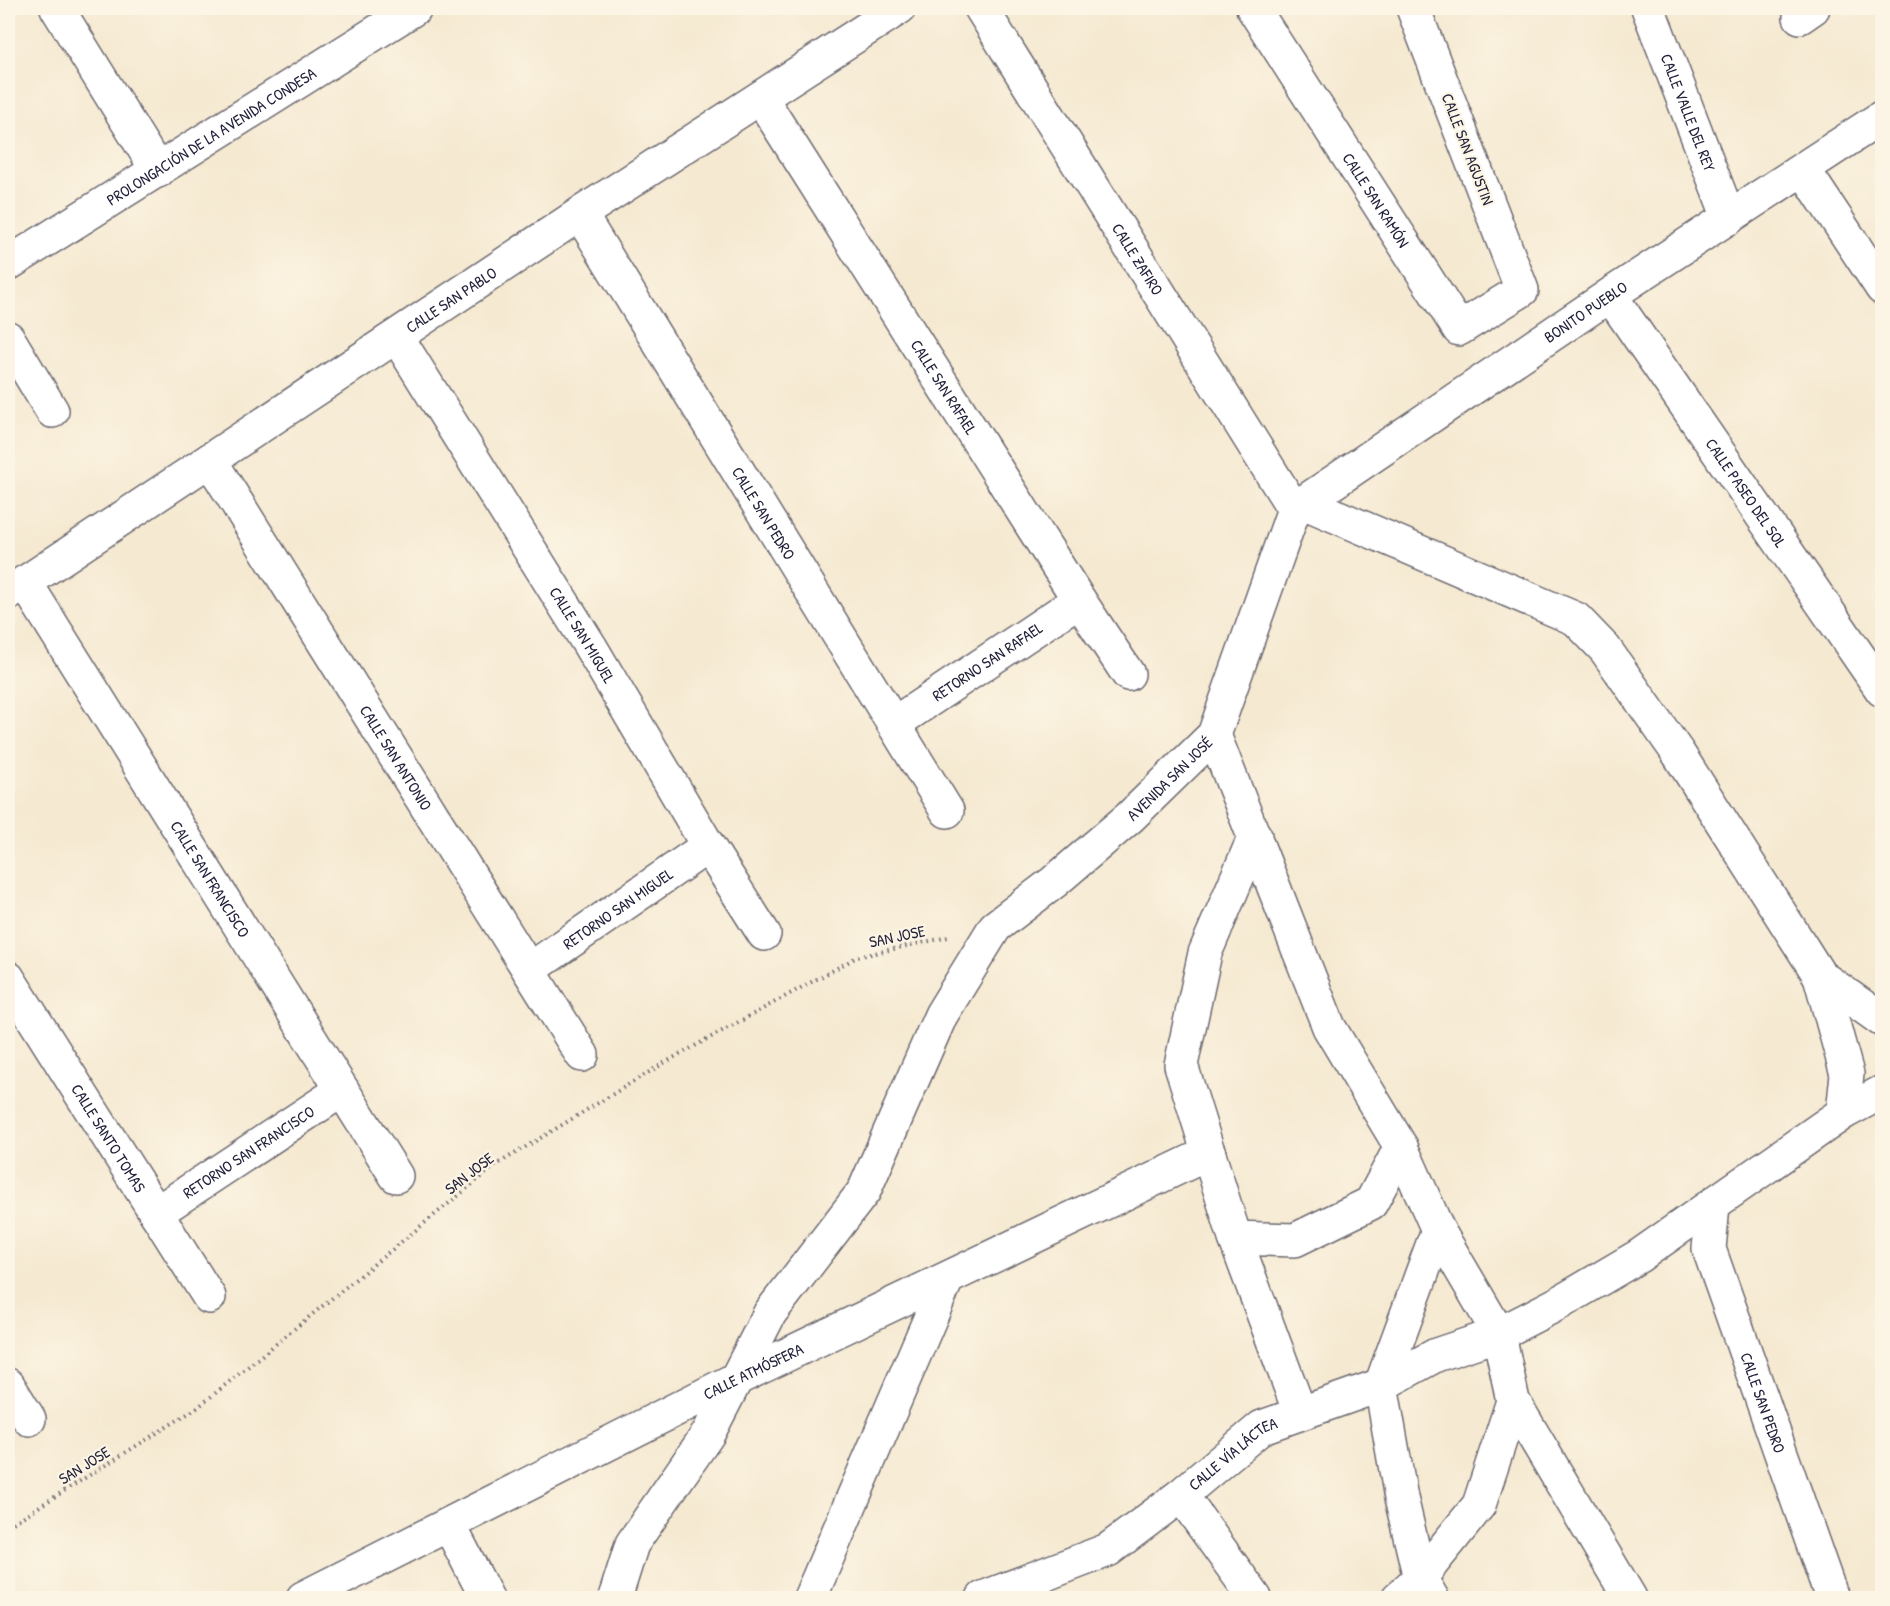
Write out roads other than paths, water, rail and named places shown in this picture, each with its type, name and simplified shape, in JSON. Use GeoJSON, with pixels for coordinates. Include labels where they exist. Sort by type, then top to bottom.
{"type":"FeatureCollection","features":[{"type":"Feature","properties":{"kind":"street"},"geometry":{"type":"LineString","coordinates":[[57,8],[158,171]]}},
{"type":"Feature","properties":{"kind":"street","name":"PROLONGACIÓN DE LA AVENIDA CONDESA"},"geometry":{"type":"LineString","coordinates":[[8,264],[415,8]]}},
{"type":"Feature","properties":{"kind":"street","name":"CALLE SAN PABLO"},"geometry":{"type":"LineString","coordinates":[[16,588],[398,337],[580,214],[898,8]]}},
{"type":"Feature","properties":{"kind":"street","name":"CALLE ZAFIRO"},"geometry":{"type":"LineString","coordinates":[[981,8],[1298,506]]}},
{"type":"Feature","properties":{"kind":"street","name":"CALLE SAN RAMÓN"},"geometry":{"type":"LineString","coordinates":[[1253,8],[1459,329],[1522,290]]}},
{"type":"Feature","properties":{"kind":"street","name":"CALLE SAN AGUSTIN"},"geometry":{"type":"LineString","coordinates":[[1413,8],[1522,290]]}},
{"type":"Feature","properties":{"kind":"street","name":"CALLE VALLE DEL REY"},"geometry":{"type":"LineString","coordinates":[[1648,8],[1729,218]]}},
{"type":"Feature","properties":{"kind":"street","name":"CALLE SAN RAFAEL"},"geometry":{"type":"LineString","coordinates":[[761,98],[1128,674]]}},
{"type":"Feature","properties":{"kind":"street","name":"BONITO PUEBLO"},"geometry":{"type":"LineString","coordinates":[[1298,506],[1610,295],[1882,117]]}},
{"type":"Feature","properties":{"kind":"street"},"geometry":{"type":"LineString","coordinates":[[1804,170],[1882,288]]}},
{"type":"Feature","properties":{"kind":"street","name":"CALLE SAN PEDRO"},"geometry":{"type":"LineString","coordinates":[[580,214],[947,811]]}},
{"type":"Feature","properties":{"kind":"street","name":"CALLE PASEO DEL SOL"},"geometry":{"type":"LineString","coordinates":[[1610,295],[1882,690]]}},
{"type":"Feature","properties":{"kind":"street","name":"CALLE SAN MIGUEL"},"geometry":{"type":"LineString","coordinates":[[398,337],[590,646],[708,846],[764,934]]}},
{"type":"Feature","properties":{"kind":"street"},"geometry":{"type":"LineString","coordinates":[[8,338],[52,411]]}},
{"type":"Feature","properties":{"kind":"street","name":"CALLE SAN ANTONIO"},"geometry":{"type":"LineString","coordinates":[[210,460],[582,1055]]}},
{"type":"Feature","properties":{"kind":"street"},"geometry":{"type":"LineString","coordinates":[[1298,506],[1576,619],[1605,649],[1678,753],[1820,976],[1847,1074],[1844,1113]]}},
{"type":"Feature","properties":{"kind":"street","name":"AVENIDA SAN JOSÉ"},"geometry":{"type":"LineString","coordinates":[[736,1379],[770,1314],[864,1191],[941,1015],[995,927],[1054,882],[1130,817],[1214,735],[1298,506]]}},
{"type":"Feature","properties":{"kind":"street","name":"CALLE SAN FRANCISCO"},"geometry":{"type":"LineString","coordinates":[[16,588],[396,1176]]}},
{"type":"Feature","properties":{"kind":"street","name":"RETORNO SAN RAFAEL"},"geometry":{"type":"LineString","coordinates":[[895,723],[1079,600]]}},
{"type":"Feature","properties":{"kind":"street"},"geometry":{"type":"LineString","coordinates":[[1214,735],[1329,1027],[1401,1147],[1438,1230],[1499,1334],[1513,1401],[1630,1599]]}},
{"type":"Feature","properties":{"kind":"street"},"geometry":{"type":"LineString","coordinates":[[1255,836],[1205,953],[1181,1065],[1235,1238],[1300,1413]]}},
{"type":"Feature","properties":{"kind":"street","name":"RETORNO SAN MIGUEL"},"geometry":{"type":"LineString","coordinates":[[529,970],[708,846]]}},
{"type":"Feature","properties":{"kind":"street"},"geometry":{"type":"LineString","coordinates":[[1820,976],[1882,1020]]}},
{"type":"Feature","properties":{"kind":"street","name":"CALLE SANTO TOMAS"},"geometry":{"type":"LineString","coordinates":[[8,978],[209,1297]]}},
{"type":"Feature","properties":{"kind":"street","name":"RETORNO SAN FRANCISCO"},"geometry":{"type":"LineString","coordinates":[[156,1213],[342,1090]]}},
{"type":"Feature","properties":{"kind":"street","name":"CALLE VÍA LÁCTEA"},"geometry":{"type":"LineString","coordinates":[[982,1599],[1108,1550],[1180,1495],[1262,1427],[1381,1385],[1436,1356],[1499,1334],[1561,1302],[1639,1256],[1844,1113],[1882,1092]]}},
{"type":"Feature","properties":{"kind":"street"},"geometry":{"type":"LineString","coordinates":[[1235,1238],[1295,1240],[1371,1203],[1401,1147]]}},
{"type":"Feature","properties":{"kind":"street","name":"CALLE ATMÓSFERA"},"geometry":{"type":"LineString","coordinates":[[303,1599],[736,1379],[1209,1154]]}},
{"type":"Feature","properties":{"kind":"street","name":"CALLE SAN PEDRO"},"geometry":{"type":"LineString","coordinates":[[1713,1205],[1709,1249],[1832,1599]]}},
{"type":"Feature","properties":{"kind":"street"},"geometry":{"type":"LineString","coordinates":[[1417,1592],[1381,1385],[1438,1230]]}},
{"type":"Feature","properties":{"kind":"street"},"geometry":{"type":"LineString","coordinates":[[810,1599],[947,1279]]}},
{"type":"Feature","properties":{"kind":"street"},"geometry":{"type":"LineString","coordinates":[[615,1599],[632,1544],[708,1434],[736,1379]]}},
{"type":"Feature","properties":{"kind":"street"},"geometry":{"type":"LineString","coordinates":[[8,1385],[29,1419]]}},
{"type":"Feature","properties":{"kind":"street"},"geometry":{"type":"LineString","coordinates":[[1417,1592],[1479,1505],[1513,1401]]}},
{"type":"Feature","properties":{"kind":"street"},"geometry":{"type":"LineString","coordinates":[[1180,1495],[1256,1599]]}},
{"type":"Feature","properties":{"kind":"street"},"geometry":{"type":"LineString","coordinates":[[449,1525],[487,1599]]}}]}
